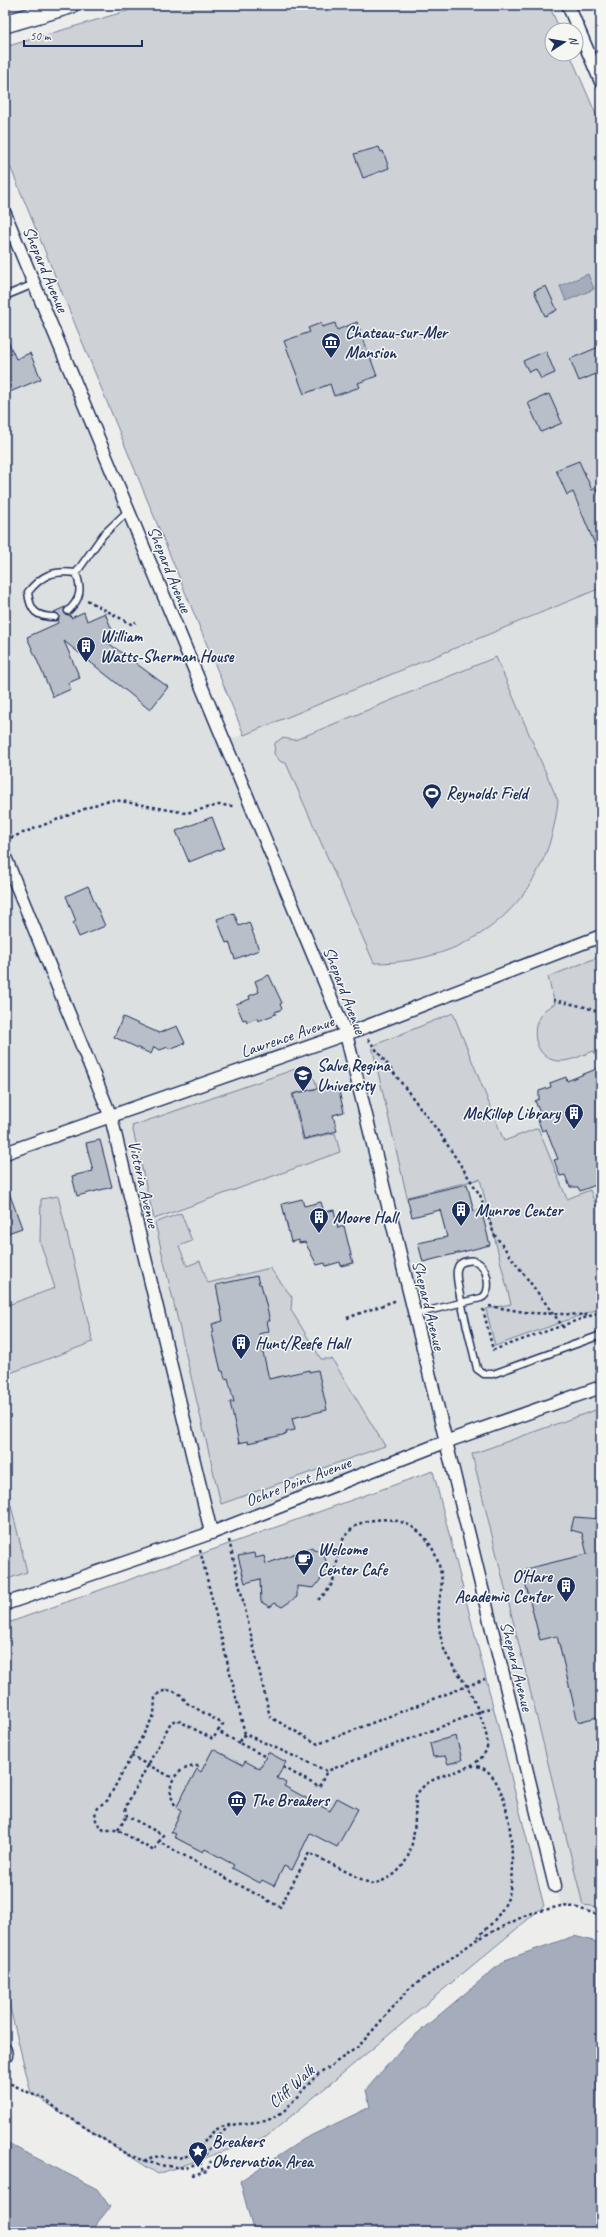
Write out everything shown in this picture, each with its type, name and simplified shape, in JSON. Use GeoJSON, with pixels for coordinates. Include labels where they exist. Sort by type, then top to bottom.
{"type":"FeatureCollection","features":[{"type":"Feature","properties":{"kind":"main road"},"geometry":{"type":"LineString","coordinates":[[5,24],[70,5]]}},
{"type":"Feature","properties":{"kind":"street"},"geometry":{"type":"LineString","coordinates":[[568,5],[601,82]]}},
{"type":"Feature","properties":{"kind":"street","name":"Shepard Avenue"},"geometry":{"type":"LineString","coordinates":[[5,214],[346,1034],[555,1886]]}},
{"type":"Feature","properties":{"kind":"street","name":"Victoria Avenue"},"geometry":{"type":"LineString","coordinates":[[5,857],[111,1117],[211,1532]]}},
{"type":"Feature","properties":{"kind":"street","name":"Lawrence Avenue"},"geometry":{"type":"LineString","coordinates":[[5,1153],[360,1029],[601,936]]}},
{"type":"Feature","properties":{"kind":"street","name":"Ochre Point Avenue"},"geometry":{"type":"LineString","coordinates":[[5,1604],[196,1538],[445,1442],[601,1387]]}},
{"type":"Feature","properties":{"kind":"lane"},"geometry":{"type":"LineString","coordinates":[[5,296],[34,284]]}},
{"type":"Feature","properties":{"kind":"lane"},"geometry":{"type":"LineString","coordinates":[[76,573],[103,535],[128,511]]}},
{"type":"Feature","properties":{"kind":"lane"},"geometry":{"type":"LineString","coordinates":[[55,617],[44,617],[36,614],[29,605],[28,592],[36,582],[48,575],[60,571],[76,573]]}},
{"type":"Feature","properties":{"kind":"lane"},"geometry":{"type":"LineString","coordinates":[[68,611],[75,605],[80,595],[81,584],[76,573]]}},
{"type":"Feature","properties":{"kind":"lane"},"geometry":{"type":"LineString","coordinates":[[415,1314],[463,1303],[483,1298],[487,1294],[488,1287],[483,1265],[478,1261],[467,1261],[458,1266],[456,1273],[463,1303],[477,1369],[484,1374],[493,1374],[601,1335]]}},
{"type":"Feature","properties":{"kind":"path"},"geometry":{"type":"LineString","coordinates":[[80,595],[131,624],[136,622]]}},
{"type":"Feature","properties":{"kind":"path"},"geometry":{"type":"LineString","coordinates":[[5,840],[105,801],[115,800],[186,814],[219,805],[234,806]]}},
{"type":"Feature","properties":{"kind":"path"},"geometry":{"type":"LineString","coordinates":[[553,1000],[585,1007],[601,1013]]}},
{"type":"Feature","properties":{"kind":"path"},"geometry":{"type":"LineString","coordinates":[[360,1029],[441,1135],[480,1196],[494,1234],[563,1327]]}},
{"type":"Feature","properties":{"kind":"path"},"geometry":{"type":"LineString","coordinates":[[347,1318],[395,1300],[411,1300]]}},
{"type":"Feature","properties":{"kind":"path"},"geometry":{"type":"LineString","coordinates":[[592,1315],[515,1311],[482,1305],[493,1350],[563,1327],[601,1312]]}},
{"type":"Feature","properties":{"kind":"path"},"geometry":{"type":"LineString","coordinates":[[159,1842],[280,1907],[309,1853],[367,1883],[376,1883],[390,1878],[409,1857],[414,1835],[416,1796],[419,1790],[435,1778],[469,1766],[480,1760],[488,1745],[478,1712],[467,1686],[444,1650],[440,1635],[439,1604],[442,1585],[441,1574],[437,1560],[420,1531],[410,1524],[381,1520],[367,1521],[355,1526],[344,1535],[338,1546],[331,1586],[318,1600]]}},
{"type":"Feature","properties":{"kind":"path"},"geometry":{"type":"LineString","coordinates":[[226,1527],[270,1717],[318,1744],[485,1679]]}},
{"type":"Feature","properties":{"kind":"path"},"geometry":{"type":"LineString","coordinates":[[196,1538],[245,1734],[239,1743]]}},
{"type":"Feature","properties":{"kind":"path"},"geometry":{"type":"LineString","coordinates":[[118,1830],[126,1816],[125,1808],[171,1722],[177,1720],[213,1739],[223,1724],[187,1703],[181,1695],[173,1690],[166,1690],[155,1698],[154,1716],[107,1801],[99,1805],[94,1813],[95,1820],[104,1830],[118,1830],[154,1851],[163,1835],[126,1816]]}},
{"type":"Feature","properties":{"kind":"path"},"geometry":{"type":"LineString","coordinates":[[283,1767],[318,1787],[327,1771],[492,1707]]}},
{"type":"Feature","properties":{"kind":"path"},"geometry":{"type":"LineString","coordinates":[[218,1731],[266,1757]]}},
{"type":"Feature","properties":{"kind":"path"},"geometry":{"type":"LineString","coordinates":[[245,1734],[327,1771]]}},
{"type":"Feature","properties":{"kind":"path"},"geometry":{"type":"LineString","coordinates":[[131,1756],[173,1778]]}},
{"type":"Feature","properties":{"kind":"path"},"geometry":{"type":"LineString","coordinates":[[469,1766],[476,1765],[485,1770],[498,1787],[507,1810],[512,1850],[512,1876],[507,1899],[496,1918],[476,1940]]}},
{"type":"Feature","properties":{"kind":"path"},"geometry":{"type":"LineString","coordinates":[[175,1806],[170,1792],[173,1778],[184,1768],[200,1766]]}},
{"type":"Feature","properties":{"kind":"path","name":"Cliff Walk"},"geometry":{"type":"LineString","coordinates":[[144,2161],[158,2155],[178,2158],[188,2156],[196,2151],[214,2130],[220,2126],[266,2121],[283,2112],[316,2077],[359,2046],[409,1988],[476,1940],[528,1914],[561,1906],[575,1908],[601,1916]]}},
{"type":"Feature","properties":{"kind":"path"},"geometry":{"type":"LineString","coordinates":[[5,2081],[42,2098],[128,2155],[144,2161],[177,2168],[186,2168],[200,2162],[217,2138],[230,2125]]}},
{"type":"Feature","properties":{"kind":"path"},"geometry":{"type":"LineString","coordinates":[[200,2162],[203,2172]]}},
{"type":"Feature","properties":{"kind":"path"},"geometry":{"type":"LineString","coordinates":[[192,2175],[207,2172],[211,2162]]}},
{"type":"Feature","properties":{"kind":"shaded area"},"geometry":{"type":"Polygon","coordinates":[[[147,5],[549,5],[556,22],[544,22],[544,62],[573,62],[601,126],[601,588],[244,735],[5,154],[5,47],[147,5]]]}},
{"type":"Feature","properties":{"kind":"shaded area","name":"Salve Regina University"},"geometry":{"type":"Polygon","coordinates":[[[36,287],[224,742],[601,589],[601,1916],[575,1907],[561,1906],[445,1442],[5,1604],[5,300],[36,287]]]}},
{"type":"Feature","properties":{"kind":"shaded area","name":"Reynolds Field"},"geometry":{"type":"Polygon","coordinates":[[[496,657],[558,801],[551,837],[539,868],[522,896],[500,920],[474,938],[444,952],[410,960],[374,963],[286,763],[281,762],[274,754],[275,743],[282,738],[295,740],[496,657]]]}},
{"type":"Feature","properties":{"kind":"shaded area"},"geometry":{"type":"Polygon","coordinates":[[[601,956],[601,1062],[598,1063],[594,1051],[576,1058],[562,1061],[550,1059],[539,1049],[535,1035],[538,1020],[542,1013],[555,1004],[548,977],[601,956]]]}},
{"type":"Feature","properties":{"kind":"shaded area"},"geometry":{"type":"Polygon","coordinates":[[[453,1013],[504,1141],[538,1128],[567,1199],[590,1190],[596,1206],[601,1205],[601,1308],[495,1346],[486,1309],[511,1304],[480,1179],[407,1197],[372,1046],[453,1013]]]}},
{"type":"Feature","properties":{"kind":"shaded area"},"geometry":{"type":"Polygon","coordinates":[[[301,1067],[315,1080],[317,1088],[292,1094],[303,1140],[335,1133],[340,1152],[154,1219],[132,1126],[301,1067]]]}},
{"type":"Feature","properties":{"kind":"shaded area"},"geometry":{"type":"Polygon","coordinates":[[[58,1196],[93,1342],[5,1375],[5,1306],[55,1288],[40,1242],[41,1199],[58,1196]]]}},
{"type":"Feature","properties":{"kind":"shaded area"},"geometry":{"type":"Polygon","coordinates":[[[181,1213],[192,1241],[179,1246],[187,1266],[200,1261],[208,1283],[270,1268],[292,1297],[291,1310],[321,1359],[332,1359],[385,1446],[221,1504],[155,1223],[181,1213]]]}},
{"type":"Feature","properties":{"kind":"shaded area"},"geometry":{"type":"Polygon","coordinates":[[[601,1408],[601,1907],[583,1905],[472,1454],[601,1408]]]}},
{"type":"Feature","properties":{"kind":"shaded area"},"geometry":{"type":"Polygon","coordinates":[[[433,1471],[544,1906],[266,2137],[158,2174],[31,2093],[5,1988],[5,1624],[433,1471]]]}},
{"type":"Feature","properties":{"kind":"shaded area"},"geometry":{"type":"Polygon","coordinates":[[[11,1505],[27,1572],[5,1580],[5,1507],[11,1505]]]}},
{"type":"Feature","properties":{"kind":"water"},"geometry":{"type":"Polygon","coordinates":[[[588,274],[594,289],[566,301],[560,286],[588,274]]]}},
{"type":"Feature","properties":{"kind":"water"},"geometry":{"type":"Polygon","coordinates":[[[574,1936],[601,1943],[601,2232],[237,2232],[253,2230],[240,2181],[304,2139],[370,2107],[366,2090],[407,2042],[505,1960],[574,1936]]]}},
{"type":"Feature","properties":{"kind":"water"},"geometry":{"type":"Polygon","coordinates":[[[5,2142],[97,2189],[110,2207],[90,2232],[5,2232],[5,2142]]]}},
{"type":"Feature","properties":{"kind":"building"},"geometry":{"type":"Polygon","coordinates":[[[379,147],[381,152],[383,151],[389,168],[363,178],[354,154],[379,147]]]}},
{"type":"Feature","properties":{"kind":"building"},"geometry":{"type":"Polygon","coordinates":[[[546,286],[557,310],[545,316],[534,291],[546,286]]]}},
{"type":"Feature","properties":{"kind":"building","name":"Chateau-sur-Mer Mansion"},"geometry":{"type":"Polygon","coordinates":[[[357,322],[377,376],[358,383],[360,387],[334,396],[330,384],[304,394],[284,341],[310,332],[308,328],[321,323],[322,327],[335,323],[337,330],[357,322]]]}},
{"type":"Feature","properties":{"kind":"building"},"geometry":{"type":"Polygon","coordinates":[[[5,335],[16,359],[30,353],[41,379],[5,394],[5,335]]]}},
{"type":"Feature","properties":{"kind":"building"},"geometry":{"type":"Polygon","coordinates":[[[601,346],[601,372],[579,381],[570,359],[601,346]]]}},
{"type":"Feature","properties":{"kind":"building"},"geometry":{"type":"Polygon","coordinates":[[[546,351],[555,373],[541,379],[536,369],[529,372],[523,361],[546,351]]]}},
{"type":"Feature","properties":{"kind":"building"},"geometry":{"type":"Polygon","coordinates":[[[549,394],[562,423],[541,432],[528,403],[549,394]]]}},
{"type":"Feature","properties":{"kind":"building"},"geometry":{"type":"Polygon","coordinates":[[[579,461],[592,490],[596,488],[601,500],[601,559],[573,492],[567,495],[556,470],[579,461]]]}},
{"type":"Feature","properties":{"kind":"building","name":"William Watts-Sherman House"},"geometry":{"type":"Polygon","coordinates":[[[65,607],[65,614],[70,615],[71,618],[84,612],[87,621],[105,613],[114,635],[103,639],[168,687],[150,710],[64,641],[80,678],[68,683],[71,689],[53,697],[27,637],[58,623],[59,615],[54,612],[65,607]]]}},
{"type":"Feature","properties":{"kind":"building"},"geometry":{"type":"Polygon","coordinates":[[[212,817],[224,848],[189,862],[176,831],[212,817]]]}},
{"type":"Feature","properties":{"kind":"building"},"geometry":{"type":"Polygon","coordinates":[[[88,886],[105,926],[79,937],[73,923],[76,921],[66,896],[88,886]]]}},
{"type":"Feature","properties":{"kind":"building"},"geometry":{"type":"Polygon","coordinates":[[[234,913],[239,926],[249,922],[259,950],[235,959],[229,942],[226,943],[217,919],[234,913]]]}},
{"type":"Feature","properties":{"kind":"building"},"geometry":{"type":"Polygon","coordinates":[[[269,975],[282,1003],[280,1004],[282,1009],[275,1012],[276,1014],[258,1021],[257,1018],[247,1022],[246,1019],[243,1020],[236,1004],[250,999],[249,996],[259,992],[255,981],[269,975]]]}},
{"type":"Feature","properties":{"kind":"building"},"geometry":{"type":"Polygon","coordinates":[[[123,1017],[159,1033],[177,1026],[185,1043],[169,1049],[168,1047],[160,1050],[154,1047],[151,1054],[114,1037],[123,1017]]]}},
{"type":"Feature","properties":{"kind":"building","name":"McKillop Library"},"geometry":{"type":"Polygon","coordinates":[[[601,1067],[601,1183],[580,1191],[578,1187],[570,1187],[565,1175],[560,1176],[554,1160],[558,1159],[546,1129],[542,1131],[536,1115],[540,1113],[535,1101],[539,1099],[539,1091],[551,1087],[550,1083],[566,1077],[567,1081],[601,1067]]]}},
{"type":"Feature","properties":{"kind":"building"},"geometry":{"type":"Polygon","coordinates":[[[324,1087],[325,1090],[338,1087],[344,1112],[333,1115],[337,1131],[304,1139],[293,1094],[324,1087]]]}},
{"type":"Feature","properties":{"kind":"building"},"geometry":{"type":"Polygon","coordinates":[[[100,1140],[112,1187],[77,1196],[72,1176],[93,1171],[86,1143],[100,1140]]]}},
{"type":"Feature","properties":{"kind":"building"},"geometry":{"type":"Polygon","coordinates":[[[6,1184],[22,1228],[5,1234],[5,1185],[6,1184]]]}},
{"type":"Feature","properties":{"kind":"building","name":"Munroe Center"},"geometry":{"type":"Polygon","coordinates":[[[467,1184],[474,1211],[481,1209],[490,1245],[423,1262],[418,1243],[447,1237],[440,1210],[412,1217],[407,1198],[467,1184]]]}},
{"type":"Feature","properties":{"kind":"building","name":"Moore Hall"},"geometry":{"type":"Polygon","coordinates":[[[302,1199],[304,1206],[321,1202],[324,1212],[334,1210],[338,1228],[344,1226],[353,1263],[341,1266],[340,1262],[326,1266],[325,1263],[317,1265],[305,1242],[299,1243],[299,1240],[291,1242],[282,1204],[302,1199]]]}},
{"type":"Feature","properties":{"kind":"building","name":"Hunt/Reefe Hall"},"geometry":{"type":"Polygon","coordinates":[[[257,1276],[259,1284],[261,1284],[270,1321],[267,1321],[269,1331],[259,1334],[269,1379],[309,1370],[309,1372],[318,1370],[327,1410],[292,1418],[295,1430],[286,1432],[287,1434],[248,1443],[248,1441],[239,1443],[230,1402],[234,1402],[228,1378],[225,1379],[223,1371],[221,1371],[212,1333],[214,1332],[212,1324],[223,1321],[216,1285],[257,1276]]]}},
{"type":"Feature","properties":{"kind":"building","name":"O'Hare Academic Center"},"geometry":{"type":"Polygon","coordinates":[[[574,1517],[601,1519],[601,1716],[578,1722],[557,1636],[540,1640],[522,1570],[587,1554],[582,1533],[571,1530],[574,1517]]]}},
{"type":"Feature","properties":{"kind":"building"},"geometry":{"type":"Polygon","coordinates":[[[312,1547],[313,1550],[322,1551],[329,1568],[314,1588],[297,1586],[297,1597],[282,1607],[275,1603],[270,1607],[261,1602],[260,1579],[245,1583],[238,1556],[254,1553],[255,1558],[264,1556],[266,1564],[312,1547]]]}},
{"type":"Feature","properties":{"kind":"building"},"geometry":{"type":"Polygon","coordinates":[[[456,1736],[462,1760],[448,1764],[445,1756],[433,1757],[430,1743],[456,1736]]]}},
{"type":"Feature","properties":{"kind":"building","name":"The Breakers"},"geometry":{"type":"Polygon","coordinates":[[[213,1749],[243,1765],[245,1761],[260,1769],[268,1752],[286,1762],[277,1778],[286,1783],[284,1786],[330,1811],[337,1798],[358,1809],[337,1847],[310,1833],[292,1870],[284,1866],[274,1886],[262,1880],[260,1883],[232,1868],[234,1865],[205,1849],[203,1852],[174,1837],[176,1834],[171,1832],[181,1811],[176,1808],[197,1769],[201,1772],[213,1749]]]}},
{"type":"Feature","properties":{"kind":"place","name":"Chateau-sur-Mer Mansion"},"geometry":{"type":"Point","coordinates":[331,359]}},
{"type":"Feature","properties":{"kind":"place","name":"William Watts-Sherman House"},"geometry":{"type":"Point","coordinates":[86,663]}},
{"type":"Feature","properties":{"kind":"place","name":"Reynolds Field"},"geometry":{"type":"Point","coordinates":[432,810]}},
{"type":"Feature","properties":{"kind":"place","name":"Salve Regina University"},"geometry":{"type":"Point","coordinates":[303,1092]}},
{"type":"Feature","properties":{"kind":"place","name":"McKillop Library"},"geometry":{"type":"Point","coordinates":[574,1130]}},
{"type":"Feature","properties":{"kind":"place","name":"Munroe Center"},"geometry":{"type":"Point","coordinates":[461,1227]}},
{"type":"Feature","properties":{"kind":"place","name":"Moore Hall"},"geometry":{"type":"Point","coordinates":[319,1234]}},
{"type":"Feature","properties":{"kind":"place","name":"Hunt/Reefe Hall"},"geometry":{"type":"Point","coordinates":[241,1360]}},
{"type":"Feature","properties":{"kind":"place","name":"Welcome Center Cafe"},"geometry":{"type":"Point","coordinates":[304,1576]}},
{"type":"Feature","properties":{"kind":"place","name":"O'Hare Academic Center"},"geometry":{"type":"Point","coordinates":[566,1603]}},
{"type":"Feature","properties":{"kind":"place","name":"The Breakers"},"geometry":{"type":"Point","coordinates":[237,1817]}},
{"type":"Feature","properties":{"kind":"place","name":"Breakers Observation Area"},"geometry":{"type":"Point","coordinates":[198,2168]}}]}
